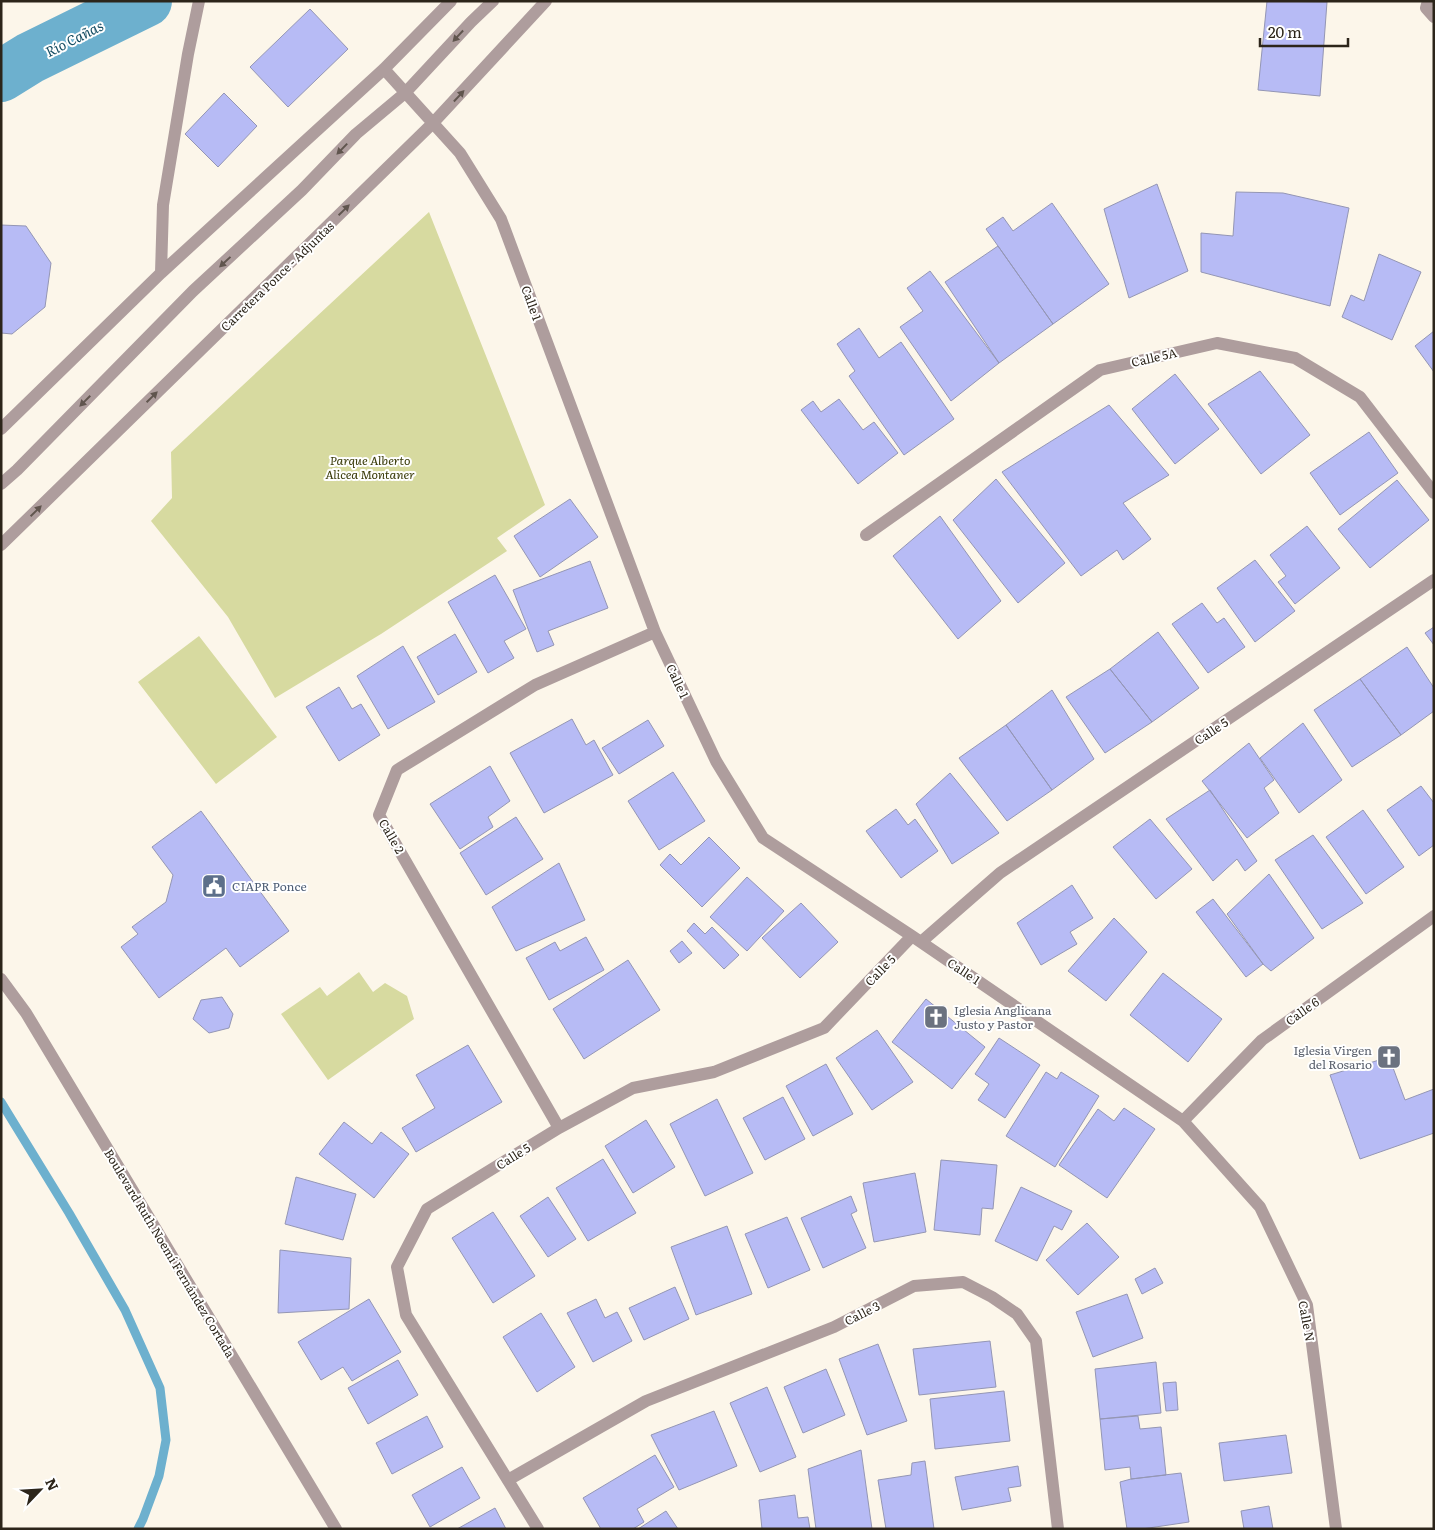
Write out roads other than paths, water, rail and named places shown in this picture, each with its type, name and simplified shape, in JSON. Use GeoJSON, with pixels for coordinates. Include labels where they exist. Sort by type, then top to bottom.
{"type":"FeatureCollection","features":[{"type":"Feature","properties":{"kind":"street"},"geometry":{"type":"LineString","coordinates":[[161,273],[163,205],[188,54],[199,1]]}},
{"type":"Feature","properties":{"kind":"street"},"geometry":{"type":"LineString","coordinates":[[1,429],[161,273],[384,69],[451,1]]}},
{"type":"Feature","properties":{"kind":"street"},"geometry":{"type":"LineString","coordinates":[[1,484],[193,291],[302,190],[356,134],[405,93],[493,1]]}},
{"type":"Feature","properties":{"kind":"street","name":"Carretera Ponce - Adjuntas"},"geometry":{"type":"LineString","coordinates":[[1,545],[433,123],[546,1]]}},
{"type":"Feature","properties":{"kind":"street","name":"Calle 1"},"geometry":{"type":"LineString","coordinates":[[384,69],[460,153],[501,219],[655,632],[716,761],[763,838],[917,939],[1182,1121]]}},
{"type":"Feature","properties":{"kind":"street","name":"Calle 5A"},"geometry":{"type":"LineString","coordinates":[[866,535],[1100,370],[1217,343],[1295,358],[1360,397],[1434,493]]}},
{"type":"Feature","properties":{"kind":"street","name":"Calle 5"},"geometry":{"type":"LineString","coordinates":[[538,1529],[406,1315],[397,1267],[427,1209],[559,1128],[633,1088],[714,1072],[824,1028],[917,939],[1000,873],[1434,580]]}},
{"type":"Feature","properties":{"kind":"street","name":"Calle 2"},"geometry":{"type":"LineString","coordinates":[[559,1128],[380,815],[396,770],[535,685],[655,632]]}},
{"type":"Feature","properties":{"kind":"street","name":"Calle 6"},"geometry":{"type":"LineString","coordinates":[[1182,1121],[1262,1040],[1434,916]]}},
{"type":"Feature","properties":{"kind":"street","name":"Boulevard Ruth Noemí Fernández Cortada"},"geometry":{"type":"LineString","coordinates":[[1,979],[26,1013],[336,1529]]}},
{"type":"Feature","properties":{"kind":"street","name":"Calle N"},"geometry":{"type":"LineString","coordinates":[[1182,1121],[1260,1207],[1306,1305],[1336,1529]]}},
{"type":"Feature","properties":{"kind":"street","name":"Calle 3"},"geometry":{"type":"LineString","coordinates":[[508,1480],[646,1401],[834,1327],[914,1286],[963,1282],[992,1297],[1017,1314],[1036,1341],[1058,1529]]}},
{"type":"Feature","properties":{"kind":"waterway","name":"Río Cañas"},"geometry":{"type":"LineString","coordinates":[[1,76],[30,58],[146,1]]}},
{"type":"Feature","properties":{"kind":"waterway"},"geometry":{"type":"LineString","coordinates":[[1,1102],[69,1213],[125,1310],[160,1388],[166,1440],[159,1476],[138,1529]]}},
{"type":"Feature","properties":{"kind":"place","name":"CIAPR Ponce"},"geometry":{"type":"Point","coordinates":[214,886]}},
{"type":"Feature","properties":{"kind":"place","name":"Iglesia Anglicana Justo y Pastor"},"geometry":{"type":"Point","coordinates":[936,1017]}},
{"type":"Feature","properties":{"kind":"place","name":"Iglesia Virgen del Rosario"},"geometry":{"type":"Point","coordinates":[1389,1057]}},
{"type":"Feature","properties":{"kind":"park label","name":"Parque Alberto Alicea Montaner"},"geometry":{"type":"Point","coordinates":[370,467]}}]}
